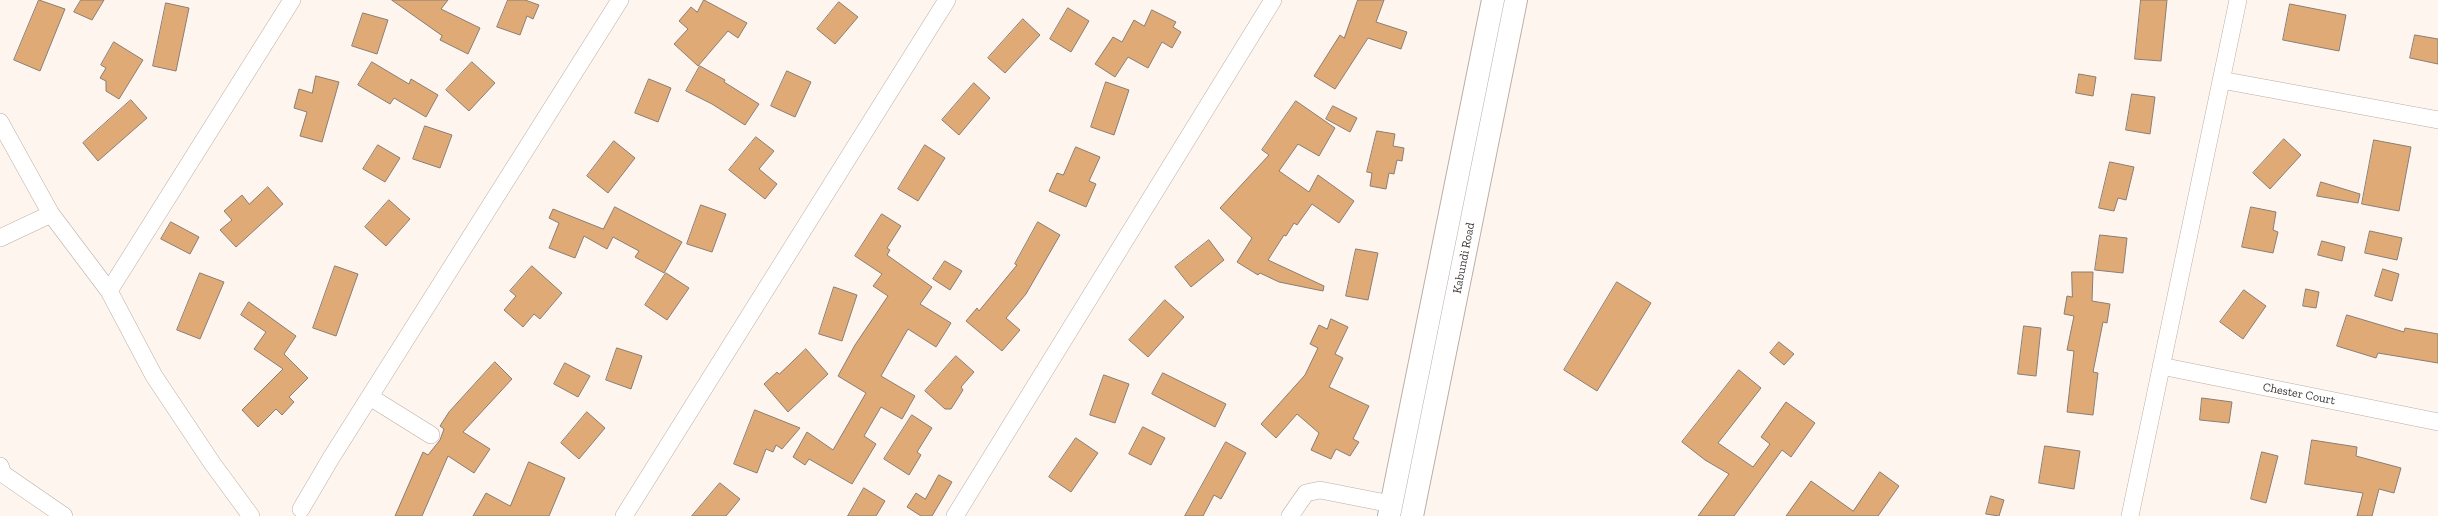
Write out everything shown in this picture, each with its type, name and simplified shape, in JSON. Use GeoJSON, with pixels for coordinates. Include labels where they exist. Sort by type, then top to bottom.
{"type":"FeatureCollection","features":[{"type":"Feature","properties":{"kind":"street"},"geometry":{"type":"LineString","coordinates":[[109,291],[292,0]]}},
{"type":"Feature","properties":{"kind":"street"},"geometry":{"type":"LineString","coordinates":[[300,514],[370,397],[620,0]]}},
{"type":"Feature","properties":{"kind":"street"},"geometry":{"type":"LineString","coordinates":[[624,516],[947,0]]}},
{"type":"Feature","properties":{"kind":"street"},"geometry":{"type":"LineString","coordinates":[[955,516],[1273,0]]}},
{"type":"Feature","properties":{"kind":"street","name":"Kabundi Road"},"geometry":{"type":"LineString","coordinates":[[1390,510],[1493,0]]}},
{"type":"Feature","properties":{"kind":"street","name":"Kabundi Road"},"geometry":{"type":"LineString","coordinates":[[1412,516],[1516,0]]}},
{"type":"Feature","properties":{"kind":"street"},"geometry":{"type":"LineString","coordinates":[[2130,516],[2238,0]]}},
{"type":"Feature","properties":{"kind":"street"},"geometry":{"type":"LineString","coordinates":[[2221,80],[2438,120]]}},
{"type":"Feature","properties":{"kind":"street"},"geometry":{"type":"LineString","coordinates":[[0,122],[51,214],[109,291],[154,376],[212,463],[251,516]]}},
{"type":"Feature","properties":{"kind":"street"},"geometry":{"type":"LineString","coordinates":[[0,238],[51,214]]}},
{"type":"Feature","properties":{"kind":"street"},"geometry":{"type":"LineString","coordinates":[[1440,261],[1462,266]]}},
{"type":"Feature","properties":{"kind":"street","name":"Chester Court"},"geometry":{"type":"LineString","coordinates":[[2161,366],[2438,422]]}},
{"type":"Feature","properties":{"kind":"street"},"geometry":{"type":"LineString","coordinates":[[370,397],[431,435]]}},
{"type":"Feature","properties":{"kind":"street"},"geometry":{"type":"LineString","coordinates":[[1,473],[64,516]]}},
{"type":"Feature","properties":{"kind":"street"},"geometry":{"type":"LineString","coordinates":[[1290,516],[1306,493],[1320,490],[1390,510]]}},
{"type":"Feature","properties":{"kind":"building"},"geometry":{"type":"Polygon","coordinates":[[[39,0],[65,9],[40,71],[14,60],[39,0]]]}},
{"type":"Feature","properties":{"kind":"building"},"geometry":{"type":"Polygon","coordinates":[[[81,0],[104,0],[92,20],[74,12],[81,0]]]}},
{"type":"Feature","properties":{"kind":"building"},"geometry":{"type":"Polygon","coordinates":[[[392,0],[448,0],[441,9],[480,28],[468,54],[440,40],[442,36],[392,0]]]}},
{"type":"Feature","properties":{"kind":"building"},"geometry":{"type":"Polygon","coordinates":[[[508,0],[525,0],[539,5],[533,19],[527,16],[520,35],[497,27],[508,0]]]}},
{"type":"Feature","properties":{"kind":"building"},"geometry":{"type":"Polygon","coordinates":[[[704,0],[747,23],[738,38],[728,31],[698,66],[674,44],[688,29],[679,21],[691,7],[697,12],[704,0]]]}},
{"type":"Feature","properties":{"kind":"building"},"geometry":{"type":"Polygon","coordinates":[[[1358,0],[1384,0],[1376,22],[1407,32],[1401,49],[1368,38],[1335,89],[1314,76],[1340,35],[1344,38],[1358,0]]]}},
{"type":"Feature","properties":{"kind":"building"},"geometry":{"type":"Polygon","coordinates":[[[2141,0],[2167,0],[2161,61],[2135,59],[2141,0]]]}},
{"type":"Feature","properties":{"kind":"building"},"geometry":{"type":"Polygon","coordinates":[[[839,2],[858,17],[835,44],[817,29],[839,2]]]}},
{"type":"Feature","properties":{"kind":"building"},"geometry":{"type":"Polygon","coordinates":[[[166,3],[189,8],[176,71],[153,66],[166,3]]]}},
{"type":"Feature","properties":{"kind":"building"},"geometry":{"type":"Polygon","coordinates":[[[2290,4],[2346,15],[2339,51],[2283,40],[2290,4]]]}},
{"type":"Feature","properties":{"kind":"building"},"geometry":{"type":"Polygon","coordinates":[[[1068,8],[1089,21],[1071,52],[1050,39],[1068,8]]]}},
{"type":"Feature","properties":{"kind":"building"},"geometry":{"type":"Polygon","coordinates":[[[1152,10],[1176,22],[1173,27],[1181,32],[1172,48],[1162,42],[1148,68],[1128,57],[1115,77],[1095,64],[1113,37],[1122,42],[1134,20],[1144,26],[1152,10]]]}},
{"type":"Feature","properties":{"kind":"building"},"geometry":{"type":"Polygon","coordinates":[[[363,13],[388,20],[377,54],[352,46],[363,13]]]}},
{"type":"Feature","properties":{"kind":"building"},"geometry":{"type":"Polygon","coordinates":[[[1023,19],[1040,35],[1005,73],[988,58],[1023,19]]]}},
{"type":"Feature","properties":{"kind":"building"},"geometry":{"type":"Polygon","coordinates":[[[2415,35],[2438,39],[2438,64],[2410,58],[2415,35]]]}},
{"type":"Feature","properties":{"kind":"building"},"geometry":{"type":"Polygon","coordinates":[[[114,42],[143,60],[119,99],[106,91],[106,81],[100,78],[106,68],[101,65],[114,42]]]}},
{"type":"Feature","properties":{"kind":"building"},"geometry":{"type":"Polygon","coordinates":[[[372,62],[409,84],[411,79],[438,95],[426,117],[394,98],[390,104],[358,85],[372,62]]]}},
{"type":"Feature","properties":{"kind":"building"},"geometry":{"type":"Polygon","coordinates":[[[472,62],[495,83],[469,111],[446,90],[472,62]]]}},
{"type":"Feature","properties":{"kind":"building"},"geometry":{"type":"Polygon","coordinates":[[[700,66],[725,80],[724,82],[759,104],[745,125],[712,104],[686,91],[700,66]]]}},
{"type":"Feature","properties":{"kind":"building"},"geometry":{"type":"Polygon","coordinates":[[[787,71],[811,82],[795,117],[771,106],[787,71]]]}},
{"type":"Feature","properties":{"kind":"building"},"geometry":{"type":"Polygon","coordinates":[[[2079,74],[2096,77],[2093,96],[2076,93],[2079,74]]]}},
{"type":"Feature","properties":{"kind":"building"},"geometry":{"type":"Polygon","coordinates":[[[316,76],[339,82],[322,142],[300,136],[307,112],[294,108],[299,89],[312,93],[316,76]]]}},
{"type":"Feature","properties":{"kind":"building"},"geometry":{"type":"Polygon","coordinates":[[[649,79],[671,88],[658,122],[635,113],[649,79]]]}},
{"type":"Feature","properties":{"kind":"building"},"geometry":{"type":"Polygon","coordinates":[[[1106,82],[1129,90],[1114,135],[1091,127],[1106,82]]]}},
{"type":"Feature","properties":{"kind":"building"},"geometry":{"type":"Polygon","coordinates":[[[974,83],[990,98],[959,135],[942,120],[974,83]]]}},
{"type":"Feature","properties":{"kind":"building"},"geometry":{"type":"Polygon","coordinates":[[[2132,94],[2155,97],[2150,134],[2126,130],[2132,94]]]}},
{"type":"Feature","properties":{"kind":"building"},"geometry":{"type":"Polygon","coordinates":[[[131,100],[147,118],[98,161],[83,143],[131,100]]]}},
{"type":"Feature","properties":{"kind":"building"},"geometry":{"type":"Polygon","coordinates":[[[1296,101],[1335,128],[1319,156],[1298,144],[1279,171],[1309,192],[1318,175],[1354,201],[1339,223],[1312,204],[1297,225],[1294,223],[1286,236],[1284,235],[1268,260],[1324,286],[1323,291],[1279,282],[1260,273],[1258,275],[1237,262],[1252,238],[1220,208],[1269,155],[1262,150],[1296,101]]]}},
{"type":"Feature","properties":{"kind":"building"},"geometry":{"type":"Polygon","coordinates":[[[1333,106],[1357,118],[1350,132],[1326,119],[1333,106]]]}},
{"type":"Feature","properties":{"kind":"building"},"geometry":{"type":"Polygon","coordinates":[[[425,126],[452,135],[440,168],[413,159],[425,126]]]}},
{"type":"Feature","properties":{"kind":"building"},"geometry":{"type":"Polygon","coordinates":[[[1377,131],[1395,134],[1393,146],[1404,148],[1402,161],[1397,160],[1394,174],[1389,173],[1386,189],[1370,186],[1372,173],[1367,172],[1377,131]]]}},
{"type":"Feature","properties":{"kind":"building"},"geometry":{"type":"Polygon","coordinates":[[[756,137],[774,151],[759,169],[777,184],[765,199],[729,170],[756,137]]]}},
{"type":"Feature","properties":{"kind":"building"},"geometry":{"type":"Polygon","coordinates":[[[2284,139],[2301,155],[2270,189],[2253,173],[2284,139]]]}},
{"type":"Feature","properties":{"kind":"building"},"geometry":{"type":"Polygon","coordinates":[[[2374,140],[2411,147],[2399,211],[2362,204],[2374,140]]]}},
{"type":"Feature","properties":{"kind":"building"},"geometry":{"type":"Polygon","coordinates":[[[614,141],[635,158],[608,193],[587,176],[614,141]]]}},
{"type":"Feature","properties":{"kind":"building"},"geometry":{"type":"Polygon","coordinates":[[[378,145],[400,158],[385,182],[363,169],[378,145]]]}},
{"type":"Feature","properties":{"kind":"building"},"geometry":{"type":"Polygon","coordinates":[[[925,145],[945,158],[918,201],[898,189],[925,145]]]}},
{"type":"Feature","properties":{"kind":"building"},"geometry":{"type":"Polygon","coordinates":[[[1076,147],[1100,157],[1089,181],[1096,184],[1086,207],[1049,191],[1057,173],[1063,175],[1076,147]]]}},
{"type":"Feature","properties":{"kind":"building"},"geometry":{"type":"Polygon","coordinates":[[[2110,162],[2134,167],[2126,200],[2118,198],[2114,211],[2099,208],[2110,162]]]}},
{"type":"Feature","properties":{"kind":"building"},"geometry":{"type":"Polygon","coordinates":[[[2321,182],[2360,194],[2358,203],[2317,196],[2321,182]]]}},
{"type":"Feature","properties":{"kind":"building"},"geometry":{"type":"Polygon","coordinates":[[[268,187],[283,204],[236,247],[220,230],[232,220],[224,211],[242,195],[249,204],[268,187]]]}},
{"type":"Feature","properties":{"kind":"building"},"geometry":{"type":"Polygon","coordinates":[[[389,200],[410,219],[386,246],[365,227],[389,200]]]}},
{"type":"Feature","properties":{"kind":"building"},"geometry":{"type":"Polygon","coordinates":[[[701,205],[726,214],[712,252],[687,244],[701,205]]]}},
{"type":"Feature","properties":{"kind":"building"},"geometry":{"type":"Polygon","coordinates":[[[615,207],[682,242],[664,273],[635,257],[639,251],[613,237],[607,249],[584,236],[575,258],[549,248],[559,223],[549,218],[553,209],[603,229],[615,207]]]}},
{"type":"Feature","properties":{"kind":"building"},"geometry":{"type":"Polygon","coordinates":[[[2251,207],[2276,212],[2273,230],[2278,232],[2273,253],[2242,247],[2251,207]]]}},
{"type":"Feature","properties":{"kind":"building"},"geometry":{"type":"Polygon","coordinates":[[[882,214],[901,226],[887,248],[890,250],[887,255],[932,287],[920,304],[951,323],[936,347],[908,329],[881,376],[915,396],[902,419],[881,407],[864,436],[876,444],[852,484],[809,459],[805,465],[793,457],[807,432],[833,450],[866,393],[838,376],[855,345],[888,296],[873,286],[882,274],[855,256],[882,214]]]}},
{"type":"Feature","properties":{"kind":"building"},"geometry":{"type":"Polygon","coordinates":[[[171,222],[199,237],[190,254],[161,239],[171,222]]]}},
{"type":"Feature","properties":{"kind":"building"},"geometry":{"type":"Polygon","coordinates":[[[1038,222],[1060,235],[1026,294],[1006,318],[1020,330],[1002,351],[966,321],[977,308],[979,311],[1017,265],[1015,264],[1038,222]]]}},
{"type":"Feature","properties":{"kind":"building"},"geometry":{"type":"Polygon","coordinates":[[[2370,231],[2402,238],[2397,260],[2365,253],[2370,231]]]}},
{"type":"Feature","properties":{"kind":"building"},"geometry":{"type":"Polygon","coordinates":[[[2100,235],[2127,238],[2123,273],[2095,270],[2100,235]]]}},
{"type":"Feature","properties":{"kind":"building"},"geometry":{"type":"Polygon","coordinates":[[[1209,240],[1224,260],[1191,287],[1175,267],[1209,240]]]}},
{"type":"Feature","properties":{"kind":"building"},"geometry":{"type":"Polygon","coordinates":[[[2322,241],[2345,247],[2342,261],[2318,255],[2322,241]]]}},
{"type":"Feature","properties":{"kind":"building"},"geometry":{"type":"Polygon","coordinates":[[[1356,249],[1378,253],[1368,300],[1346,296],[1356,249]]]}},
{"type":"Feature","properties":{"kind":"building"},"geometry":{"type":"Polygon","coordinates":[[[945,261],[962,271],[950,290],[933,279],[945,261]]]}},
{"type":"Feature","properties":{"kind":"building"},"geometry":{"type":"Polygon","coordinates":[[[335,266],[358,274],[336,336],[313,328],[335,266]]]}},
{"type":"Feature","properties":{"kind":"building"},"geometry":{"type":"Polygon","coordinates":[[[532,266],[562,293],[540,319],[534,314],[523,327],[504,310],[516,296],[510,291],[532,266]]]}},
{"type":"Feature","properties":{"kind":"building"},"geometry":{"type":"Polygon","coordinates":[[[2383,269],[2399,274],[2392,301],[2375,296],[2383,269]]]}},
{"type":"Feature","properties":{"kind":"building"},"geometry":{"type":"Polygon","coordinates":[[[2072,272],[2093,272],[2092,301],[2110,304],[2107,323],[2103,322],[2093,372],[2098,373],[2093,415],[2067,412],[2074,351],[2067,350],[2074,316],[2064,314],[2067,296],[2072,297],[2072,272]]]}},
{"type":"Feature","properties":{"kind":"building"},"geometry":{"type":"Polygon","coordinates":[[[200,273],[224,282],[200,339],[177,330],[200,273]]]}},
{"type":"Feature","properties":{"kind":"building"},"geometry":{"type":"Polygon","coordinates":[[[666,273],[689,288],[667,320],[645,305],[666,273]]]}},
{"type":"Feature","properties":{"kind":"building"},"geometry":{"type":"Polygon","coordinates":[[[1617,282],[1651,303],[1597,391],[1564,370],[1617,282]]]}},
{"type":"Feature","properties":{"kind":"building"},"geometry":{"type":"Polygon","coordinates":[[[834,287],[857,295],[842,341],[819,334],[834,287]]]}},
{"type":"Feature","properties":{"kind":"building"},"geometry":{"type":"Polygon","coordinates":[[[2306,289],[2319,292],[2316,308],[2303,306],[2306,289]]]}},
{"type":"Feature","properties":{"kind":"building"},"geometry":{"type":"Polygon","coordinates":[[[2244,290],[2266,306],[2243,339],[2220,322],[2244,290]]]}},
{"type":"Feature","properties":{"kind":"building"},"geometry":{"type":"Polygon","coordinates":[[[1165,300],[1184,317],[1148,357],[1129,340],[1165,300]]]}},
{"type":"Feature","properties":{"kind":"building"},"geometry":{"type":"Polygon","coordinates":[[[249,302],[296,336],[284,354],[308,378],[289,397],[294,402],[282,415],[276,409],[258,427],[242,410],[283,369],[254,349],[266,332],[241,315],[249,302]]]}},
{"type":"Feature","properties":{"kind":"building"},"geometry":{"type":"Polygon","coordinates":[[[2347,315],[2404,332],[2405,328],[2438,334],[2438,363],[2378,353],[2376,358],[2337,346],[2347,315]]]}},
{"type":"Feature","properties":{"kind":"building"},"geometry":{"type":"Polygon","coordinates":[[[1331,319],[1348,327],[1335,354],[1343,358],[1329,387],[1369,406],[1353,439],[1359,442],[1350,456],[1336,449],[1331,459],[1311,450],[1319,433],[1297,414],[1276,438],[1261,424],[1305,375],[1318,348],[1310,344],[1319,325],[1327,329],[1331,319]]]}},
{"type":"Feature","properties":{"kind":"building"},"geometry":{"type":"Polygon","coordinates":[[[2024,326],[2041,328],[2036,376],[2018,374],[2024,326]]]}},
{"type":"Feature","properties":{"kind":"building"},"geometry":{"type":"Polygon","coordinates":[[[1779,342],[1794,354],[1784,365],[1770,353],[1779,342]]]}},
{"type":"Feature","properties":{"kind":"building"},"geometry":{"type":"Polygon","coordinates":[[[617,348],[642,356],[631,389],[606,380],[617,348]]]}},
{"type":"Feature","properties":{"kind":"building"},"geometry":{"type":"Polygon","coordinates":[[[806,349],[828,374],[788,412],[764,384],[777,372],[779,374],[806,349]]]}},
{"type":"Feature","properties":{"kind":"building"},"geometry":{"type":"Polygon","coordinates":[[[956,356],[974,372],[961,387],[963,390],[951,409],[945,409],[925,391],[956,356]]]}},
{"type":"Feature","properties":{"kind":"building"},"geometry":{"type":"Polygon","coordinates":[[[495,362],[512,379],[463,432],[490,449],[474,473],[448,456],[422,516],[395,516],[423,452],[428,455],[440,440],[444,429],[440,426],[449,412],[495,362]]]}},
{"type":"Feature","properties":{"kind":"building"},"geometry":{"type":"Polygon","coordinates":[[[565,363],[590,376],[578,397],[554,384],[565,363]]]}},
{"type":"Feature","properties":{"kind":"building"},"geometry":{"type":"Polygon","coordinates":[[[1739,370],[1761,388],[1718,443],[1753,467],[1770,444],[1761,437],[1786,402],[1815,423],[1791,457],[1782,450],[1734,516],[1698,516],[1729,474],[1705,460],[1682,442],[1739,370]]]}},
{"type":"Feature","properties":{"kind":"building"},"geometry":{"type":"Polygon","coordinates":[[[1163,373],[1226,404],[1215,427],[1152,394],[1163,373]]]}},
{"type":"Feature","properties":{"kind":"building"},"geometry":{"type":"Polygon","coordinates":[[[1104,375],[1129,384],[1115,423],[1090,415],[1104,375]]]}},
{"type":"Feature","properties":{"kind":"building"},"geometry":{"type":"Polygon","coordinates":[[[2202,398],[2232,402],[2229,423],[2200,420],[2202,398]]]}},
{"type":"Feature","properties":{"kind":"building"},"geometry":{"type":"Polygon","coordinates":[[[755,410],[800,428],[782,449],[776,445],[773,452],[766,449],[757,473],[734,464],[755,410]]]}},
{"type":"Feature","properties":{"kind":"building"},"geometry":{"type":"Polygon","coordinates":[[[587,412],[605,428],[579,459],[561,443],[587,412]]]}},
{"type":"Feature","properties":{"kind":"building"},"geometry":{"type":"Polygon","coordinates":[[[912,415],[932,428],[917,452],[921,455],[909,475],[884,459],[912,415]]]}},
{"type":"Feature","properties":{"kind":"building"},"geometry":{"type":"Polygon","coordinates":[[[1143,427],[1165,438],[1151,465],[1129,454],[1143,427]]]}},
{"type":"Feature","properties":{"kind":"building"},"geometry":{"type":"Polygon","coordinates":[[[1076,438],[1098,453],[1071,492],[1049,477],[1076,438]]]}},
{"type":"Feature","properties":{"kind":"building"},"geometry":{"type":"Polygon","coordinates":[[[2312,440],[2357,447],[2356,456],[2401,468],[2394,493],[2379,489],[2372,516],[2357,516],[2363,493],[2305,484],[2312,440]]]}},
{"type":"Feature","properties":{"kind":"building"},"geometry":{"type":"Polygon","coordinates":[[[1226,442],[1246,453],[1221,499],[1214,495],[1203,516],[1185,516],[1226,442]]]}},
{"type":"Feature","properties":{"kind":"building"},"geometry":{"type":"Polygon","coordinates":[[[2045,446],[2080,451],[2074,489],[2039,483],[2045,446]]]}},
{"type":"Feature","properties":{"kind":"building"},"geometry":{"type":"Polygon","coordinates":[[[2262,452],[2278,456],[2266,503],[2251,499],[2262,452]]]}},
{"type":"Feature","properties":{"kind":"building"},"geometry":{"type":"Polygon","coordinates":[[[529,462],[565,478],[549,516],[473,516],[486,493],[510,506],[529,462]]]}},
{"type":"Feature","properties":{"kind":"building"},"geometry":{"type":"Polygon","coordinates":[[[1880,472],[1899,486],[1878,516],[1786,516],[1811,481],[1853,511],[1880,472]]]}},
{"type":"Feature","properties":{"kind":"building"},"geometry":{"type":"Polygon","coordinates":[[[939,475],[952,482],[932,516],[921,516],[907,507],[916,493],[925,499],[939,475]]]}},
{"type":"Feature","properties":{"kind":"building"},"geometry":{"type":"Polygon","coordinates":[[[720,483],[740,499],[726,516],[692,516],[720,483]]]}},
{"type":"Feature","properties":{"kind":"building"},"geometry":{"type":"Polygon","coordinates":[[[864,488],[885,501],[876,516],[848,516],[864,488]]]}},
{"type":"Feature","properties":{"kind":"building"},"geometry":{"type":"Polygon","coordinates":[[[1991,496],[2004,500],[1999,516],[1986,514],[1991,496]]]}}]}
